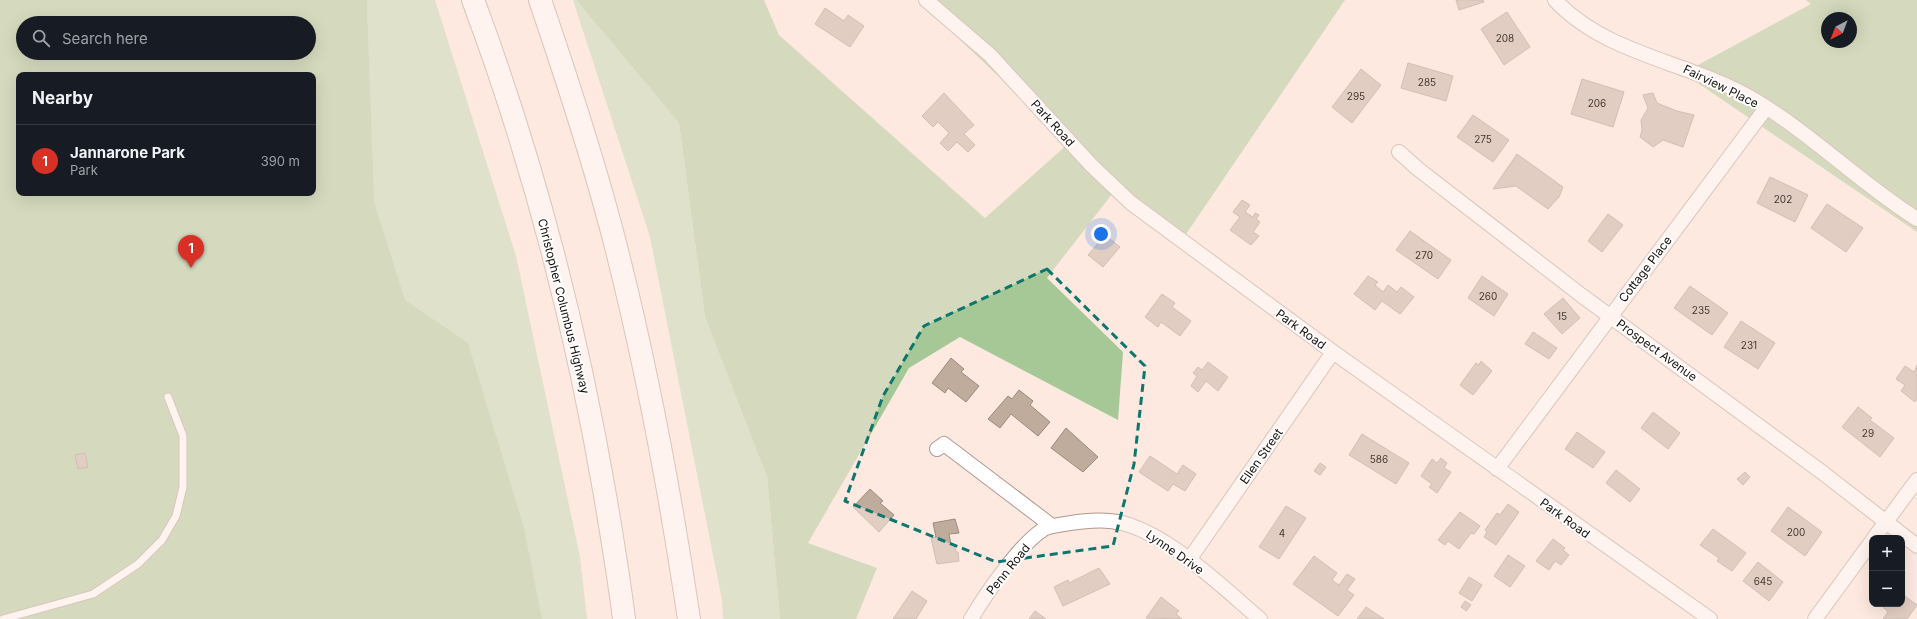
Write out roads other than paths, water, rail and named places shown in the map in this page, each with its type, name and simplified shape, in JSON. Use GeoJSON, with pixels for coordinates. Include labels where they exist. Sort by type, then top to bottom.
{"type":"FeatureCollection","features":[{"type":"Feature","properties":{"kind":"highway","name":"Christopher Columbus Highway"},"geometry":{"type":"LineString","coordinates":[[473,0],[503,85],[555,262],[595,440],[624,619]]}},
{"type":"Feature","properties":{"kind":"highway"},"geometry":{"type":"LineString","coordinates":[[540,0],[585,137],[614,238],[637,333],[664,465],[689,619]]}},
{"type":"Feature","properties":{"kind":"street","name":"Park Road"},"geometry":{"type":"LineString","coordinates":[[926,0],[990,55],[1092,166],[1131,203],[1333,352],[1496,469],[1710,619]]}},
{"type":"Feature","properties":{"kind":"street","name":"Fairview Place"},"geometry":{"type":"LineString","coordinates":[[1555,0],[1566,12],[1586,28],[1621,44],[1692,71],[1753,99],[1817,144],[1917,220]]}},
{"type":"Feature","properties":{"kind":"street","name":"Cottage Place"},"geometry":{"type":"LineString","coordinates":[[1496,469],[1766,108]]}},
{"type":"Feature","properties":{"kind":"street","name":"Prospect Avenue"},"geometry":{"type":"LineString","coordinates":[[1399,152],[1424,174],[1610,316],[1917,546]]}},
{"type":"Feature","properties":{"kind":"street","name":"Ellen Street"},"geometry":{"type":"LineString","coordinates":[[1189,560],[1333,352]]}},
{"type":"Feature","properties":{"kind":"street"},"geometry":{"type":"LineString","coordinates":[[937,449],[944,444],[1052,526]]}},
{"type":"Feature","properties":{"kind":"street"},"geometry":{"type":"LineString","coordinates":[[1876,535],[1917,480]]}},
{"type":"Feature","properties":{"kind":"street","name":"Lynne Drive"},"geometry":{"type":"LineString","coordinates":[[1052,526],[1110,521],[1128,524],[1146,531],[1189,560],[1260,619]]}},
{"type":"Feature","properties":{"kind":"street","name":"Penn Road"},"geometry":{"type":"LineString","coordinates":[[971,619],[996,581],[1021,551],[1041,531],[1052,526]]}},
{"type":"Feature","properties":{"kind":"street"},"geometry":{"type":"LineString","coordinates":[[1815,619],[1869,545]]}},
{"type":"Feature","properties":{"kind":"lane"},"geometry":{"type":"LineString","coordinates":[[3,619],[93,594],[138,564],[162,540],[176,516],[183,487],[183,436],[168,397]]}},
{"type":"Feature","properties":{"kind":"place","name":"Jannarone Park"},"geometry":{"type":"Point","coordinates":[191,268]}}]}
